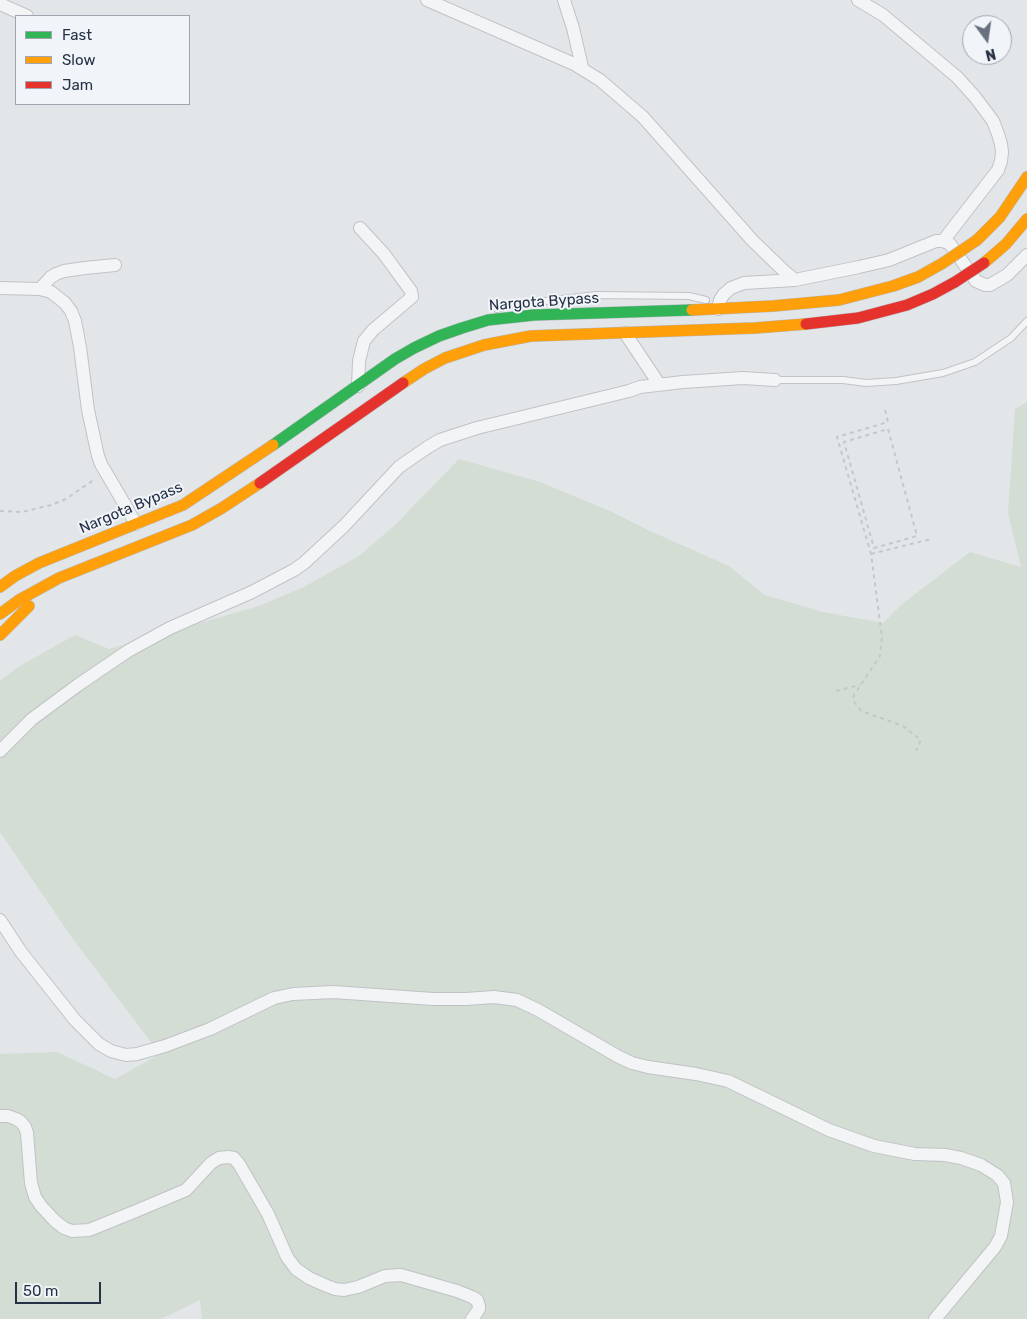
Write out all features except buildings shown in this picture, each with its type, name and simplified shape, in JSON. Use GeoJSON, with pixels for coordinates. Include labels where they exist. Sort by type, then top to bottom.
{"type":"FeatureCollection","features":[{"type":"Feature","properties":{"kind":"highway","name":"Nargota Bypass"},"geometry":{"type":"LineString","coordinates":[[0,587],[15,576],[68,551],[183,505],[255,458],[395,359],[439,336],[488,320],[510,317],[717,309],[793,304],[839,300],[893,286],[918,277],[977,240],[1000,217],[1027,177]]}},
{"type":"Feature","properties":{"kind":"highway"},"geometry":{"type":"LineString","coordinates":[[0,614],[19,600],[59,578],[192,526],[260,483],[424,369],[445,358],[484,344],[531,336],[755,328],[858,318],[907,305],[955,282],[984,263],[1006,244],[1027,219]]}},
{"type":"Feature","properties":{"kind":"highway"},"geometry":{"type":"LineString","coordinates":[[0,635],[59,578]]}},
{"type":"Feature","properties":{"kind":"street"},"geometry":{"type":"LineString","coordinates":[[427,0],[582,68],[607,85],[643,117],[752,240],[795,280]]}},
{"type":"Feature","properties":{"kind":"street"},"geometry":{"type":"LineString","coordinates":[[564,0],[573,28],[582,68]]}},
{"type":"Feature","properties":{"kind":"street"},"geometry":{"type":"LineString","coordinates":[[858,0],[883,15],[957,77],[993,121],[1000,139],[1002,152],[998,170],[943,241]]}},
{"type":"Feature","properties":{"kind":"street"},"geometry":{"type":"LineString","coordinates":[[0,4],[25,15]]}},
{"type":"Feature","properties":{"kind":"street"},"geometry":{"type":"LineString","coordinates":[[358,386],[359,361],[364,342],[373,330],[412,297],[411,290],[384,254],[360,228]]}},
{"type":"Feature","properties":{"kind":"street"},"geometry":{"type":"LineString","coordinates":[[717,309],[724,294],[731,288],[744,283],[795,280],[889,260],[936,242],[943,241],[950,244],[976,281],[985,285],[990,285],[1007,275],[1027,255]]}},
{"type":"Feature","properties":{"kind":"street"},"geometry":{"type":"LineString","coordinates":[[40,289],[51,277],[64,271],[115,265]]}},
{"type":"Feature","properties":{"kind":"street"},"geometry":{"type":"LineString","coordinates":[[0,288],[40,289],[51,292],[65,303],[71,311],[80,347],[88,410],[98,456],[105,472],[136,524]]}},
{"type":"Feature","properties":{"kind":"street"},"geometry":{"type":"LineString","coordinates":[[625,333],[659,384]]}},
{"type":"Feature","properties":{"kind":"street"},"geometry":{"type":"LineString","coordinates":[[0,751],[32,719],[78,684],[128,651],[170,628],[252,592],[304,563],[344,526],[399,467],[440,440],[477,428],[640,387],[743,378],[775,380]]}},
{"type":"Feature","properties":{"kind":"street"},"geometry":{"type":"LineString","coordinates":[[0,920],[21,952],[75,1020],[99,1044],[111,1051],[126,1055],[138,1054],[164,1046],[210,1029],[274,998],[294,994],[333,992],[433,999],[494,997],[517,1000],[538,1010],[618,1057],[632,1063],[728,1081],[829,1130],[874,1146],[915,1154],[945,1155],[982,1165],[997,1175],[1004,1183],[1007,1202],[1001,1236],[995,1247],[935,1319]]}},
{"type":"Feature","properties":{"kind":"street"},"geometry":{"type":"LineString","coordinates":[[0,1116],[16,1119],[25,1128],[31,1183],[35,1197],[55,1221],[64,1228],[72,1231],[88,1230],[136,1211],[186,1190],[211,1163],[220,1158],[234,1158],[268,1214],[287,1257],[296,1269],[309,1278],[335,1289],[344,1290],[358,1287],[385,1276],[401,1275],[472,1296],[477,1300],[479,1306],[472,1319]]}},
{"type":"Feature","properties":{"kind":"lane"},"geometry":{"type":"LineString","coordinates":[[494,310],[512,305],[596,295],[689,296],[707,301],[717,309]]}},
{"type":"Feature","properties":{"kind":"lane"},"geometry":{"type":"LineString","coordinates":[[775,380],[843,380],[866,383],[896,381],[943,373],[975,362],[1011,338],[1027,321]]}},
{"type":"Feature","properties":{"kind":"lane"},"geometry":{"type":"LineString","coordinates":[[439,336],[457,322]]}},
{"type":"Feature","properties":{"kind":"path"},"geometry":{"type":"LineString","coordinates":[[885,410],[888,422],[837,438],[871,554],[882,637],[880,656],[860,685],[853,700],[861,711],[903,726],[921,740],[916,751]]}},
{"type":"Feature","properties":{"kind":"path"},"geometry":{"type":"LineString","coordinates":[[888,430],[917,536],[874,548],[844,442],[888,430]]}},
{"type":"Feature","properties":{"kind":"path"},"geometry":{"type":"LineString","coordinates":[[0,511],[22,512],[51,505],[66,499],[105,472]]}},
{"type":"Feature","properties":{"kind":"path"},"geometry":{"type":"LineString","coordinates":[[871,554],[931,540]]}},
{"type":"Feature","properties":{"kind":"path"},"geometry":{"type":"LineString","coordinates":[[836,691],[860,685]]}},
{"type":"Feature","properties":{"kind":"shaded area"},"geometry":{"type":"Polygon","coordinates":[[[1027,402],[1027,1319],[202,1319],[200,1300],[161,1319],[0,1319],[0,1054],[57,1052],[115,1079],[160,1054],[70,935],[0,832],[0,681],[18,667],[75,635],[109,649],[259,606],[304,587],[359,556],[395,525],[459,459],[540,482],[610,511],[729,566],[765,595],[823,612],[883,623],[902,604],[970,552],[1021,567],[1008,513],[1015,409],[1027,402]]]}},
{"type":"Feature","properties":{"kind":"traffic: fast"},"geometry":{"type":"LineString","coordinates":[[273,445],[395,359],[439,336],[462,328],[488,320],[534,315],[692,310]]}},
{"type":"Feature","properties":{"kind":"traffic: slow"},"geometry":{"type":"LineString","coordinates":[[977,240],[1000,217],[1027,177]]}},
{"type":"Feature","properties":{"kind":"traffic: slow"},"geometry":{"type":"LineString","coordinates":[[984,263],[1006,244],[1027,219]]}},
{"type":"Feature","properties":{"kind":"traffic: slow"},"geometry":{"type":"LineString","coordinates":[[943,263],[977,240]]}},
{"type":"Feature","properties":{"kind":"traffic: slow"},"geometry":{"type":"LineString","coordinates":[[692,310],[773,306],[839,300],[893,286],[918,277],[943,263]]}},
{"type":"Feature","properties":{"kind":"traffic: slow"},"geometry":{"type":"LineString","coordinates":[[403,383],[445,358],[484,345],[531,336],[755,328],[806,324]]}},
{"type":"Feature","properties":{"kind":"traffic: slow"},"geometry":{"type":"LineString","coordinates":[[0,587],[15,576],[39,563],[183,505],[273,445]]}},
{"type":"Feature","properties":{"kind":"traffic: slow"},"geometry":{"type":"LineString","coordinates":[[0,614],[19,600],[59,578],[192,525],[260,483]]}},
{"type":"Feature","properties":{"kind":"traffic: slow"},"geometry":{"type":"LineString","coordinates":[[0,635],[29,606]]}},
{"type":"Feature","properties":{"kind":"traffic: jam"},"geometry":{"type":"LineString","coordinates":[[955,282],[984,263]]}},
{"type":"Feature","properties":{"kind":"traffic: jam"},"geometry":{"type":"LineString","coordinates":[[806,324],[858,318],[907,305],[955,282]]}},
{"type":"Feature","properties":{"kind":"traffic: jam"},"geometry":{"type":"LineString","coordinates":[[260,483],[403,383]]}}]}
